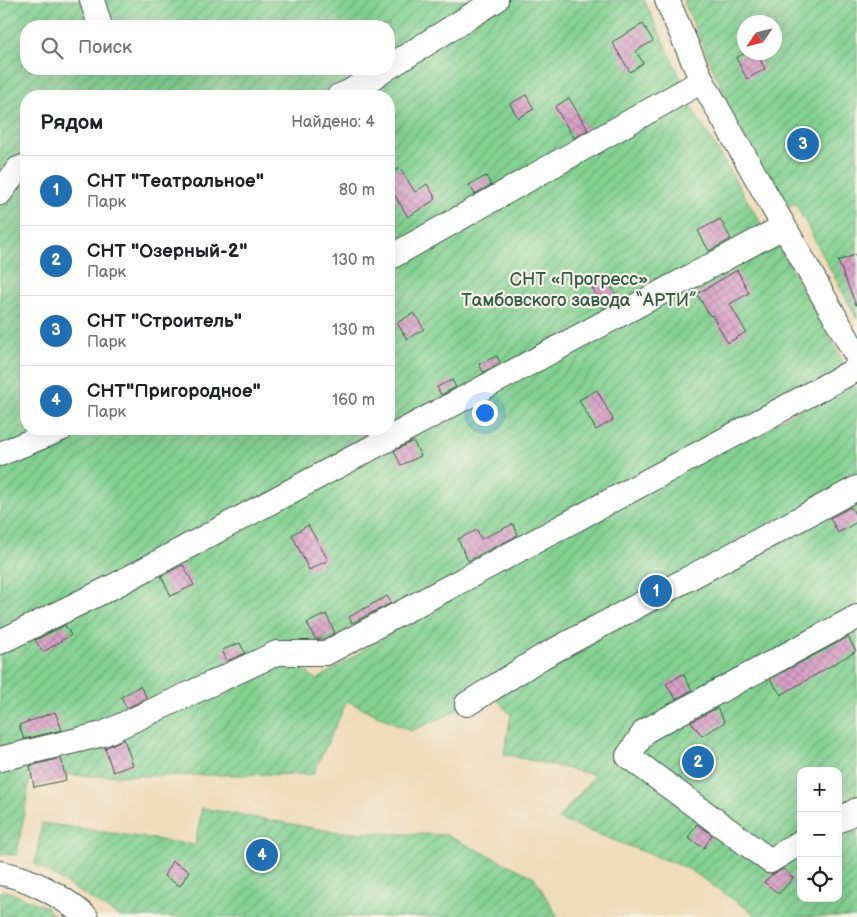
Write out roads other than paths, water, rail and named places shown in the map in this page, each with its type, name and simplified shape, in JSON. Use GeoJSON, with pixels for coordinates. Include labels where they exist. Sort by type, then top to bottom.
{"type":"FeatureCollection","features":[{"type":"Feature","properties":{"kind":"street"},"geometry":{"type":"LineString","coordinates":[[92,0],[98,20]]}},
{"type":"Feature","properties":{"kind":"street"},"geometry":{"type":"LineString","coordinates":[[395,64],[496,0]]}},
{"type":"Feature","properties":{"kind":"street"},"geometry":{"type":"LineString","coordinates":[[668,0],[702,80],[857,356]]}},
{"type":"Feature","properties":{"kind":"street"},"geometry":{"type":"LineString","coordinates":[[352,90],[377,75]]}},
{"type":"Feature","properties":{"kind":"street"},"geometry":{"type":"LineString","coordinates":[[395,255],[702,80]]}},
{"type":"Feature","properties":{"kind":"street"},"geometry":{"type":"LineString","coordinates":[[0,193],[20,168]]}},
{"type":"Feature","properties":{"kind":"street"},"geometry":{"type":"LineString","coordinates":[[0,642],[114,586],[783,227]]}},
{"type":"Feature","properties":{"kind":"street"},"geometry":{"type":"LineString","coordinates":[[0,760],[102,734],[277,652],[326,653],[857,369]]}},
{"type":"Feature","properties":{"kind":"street"},"geometry":{"type":"LineString","coordinates":[[0,454],[46,435]]}},
{"type":"Feature","properties":{"kind":"street"},"geometry":{"type":"LineString","coordinates":[[467,704],[542,657],[857,488]]}},
{"type":"Feature","properties":{"kind":"street"},"geometry":{"type":"LineString","coordinates":[[797,844],[770,860],[628,756],[645,731],[857,617]]}},
{"type":"Feature","properties":{"kind":"street"},"geometry":{"type":"LineString","coordinates":[[842,818],[857,810]]}},
{"type":"Feature","properties":{"kind":"street"},"geometry":{"type":"LineString","coordinates":[[0,873],[14,875],[62,898],[86,917]]}},
{"type":"Feature","properties":{"kind":"place","name":"СНТ \"Строитель\""},"geometry":{"type":"Point","coordinates":[803,144]}},
{"type":"Feature","properties":{"kind":"place","name":"СНТ \"Театральное\""},"geometry":{"type":"Point","coordinates":[656,591]}},
{"type":"Feature","properties":{"kind":"place","name":"СНТ \"Озерный-2\""},"geometry":{"type":"Point","coordinates":[698,762]}},
{"type":"Feature","properties":{"kind":"place","name":"СНТ\"Пригородное\""},"geometry":{"type":"Point","coordinates":[262,855]}},
{"type":"Feature","properties":{"kind":"park label","name":"СНТ «Прогресс» Тамбовского завода “АРТИ”"},"geometry":{"type":"Point","coordinates":[579,289]}}]}
